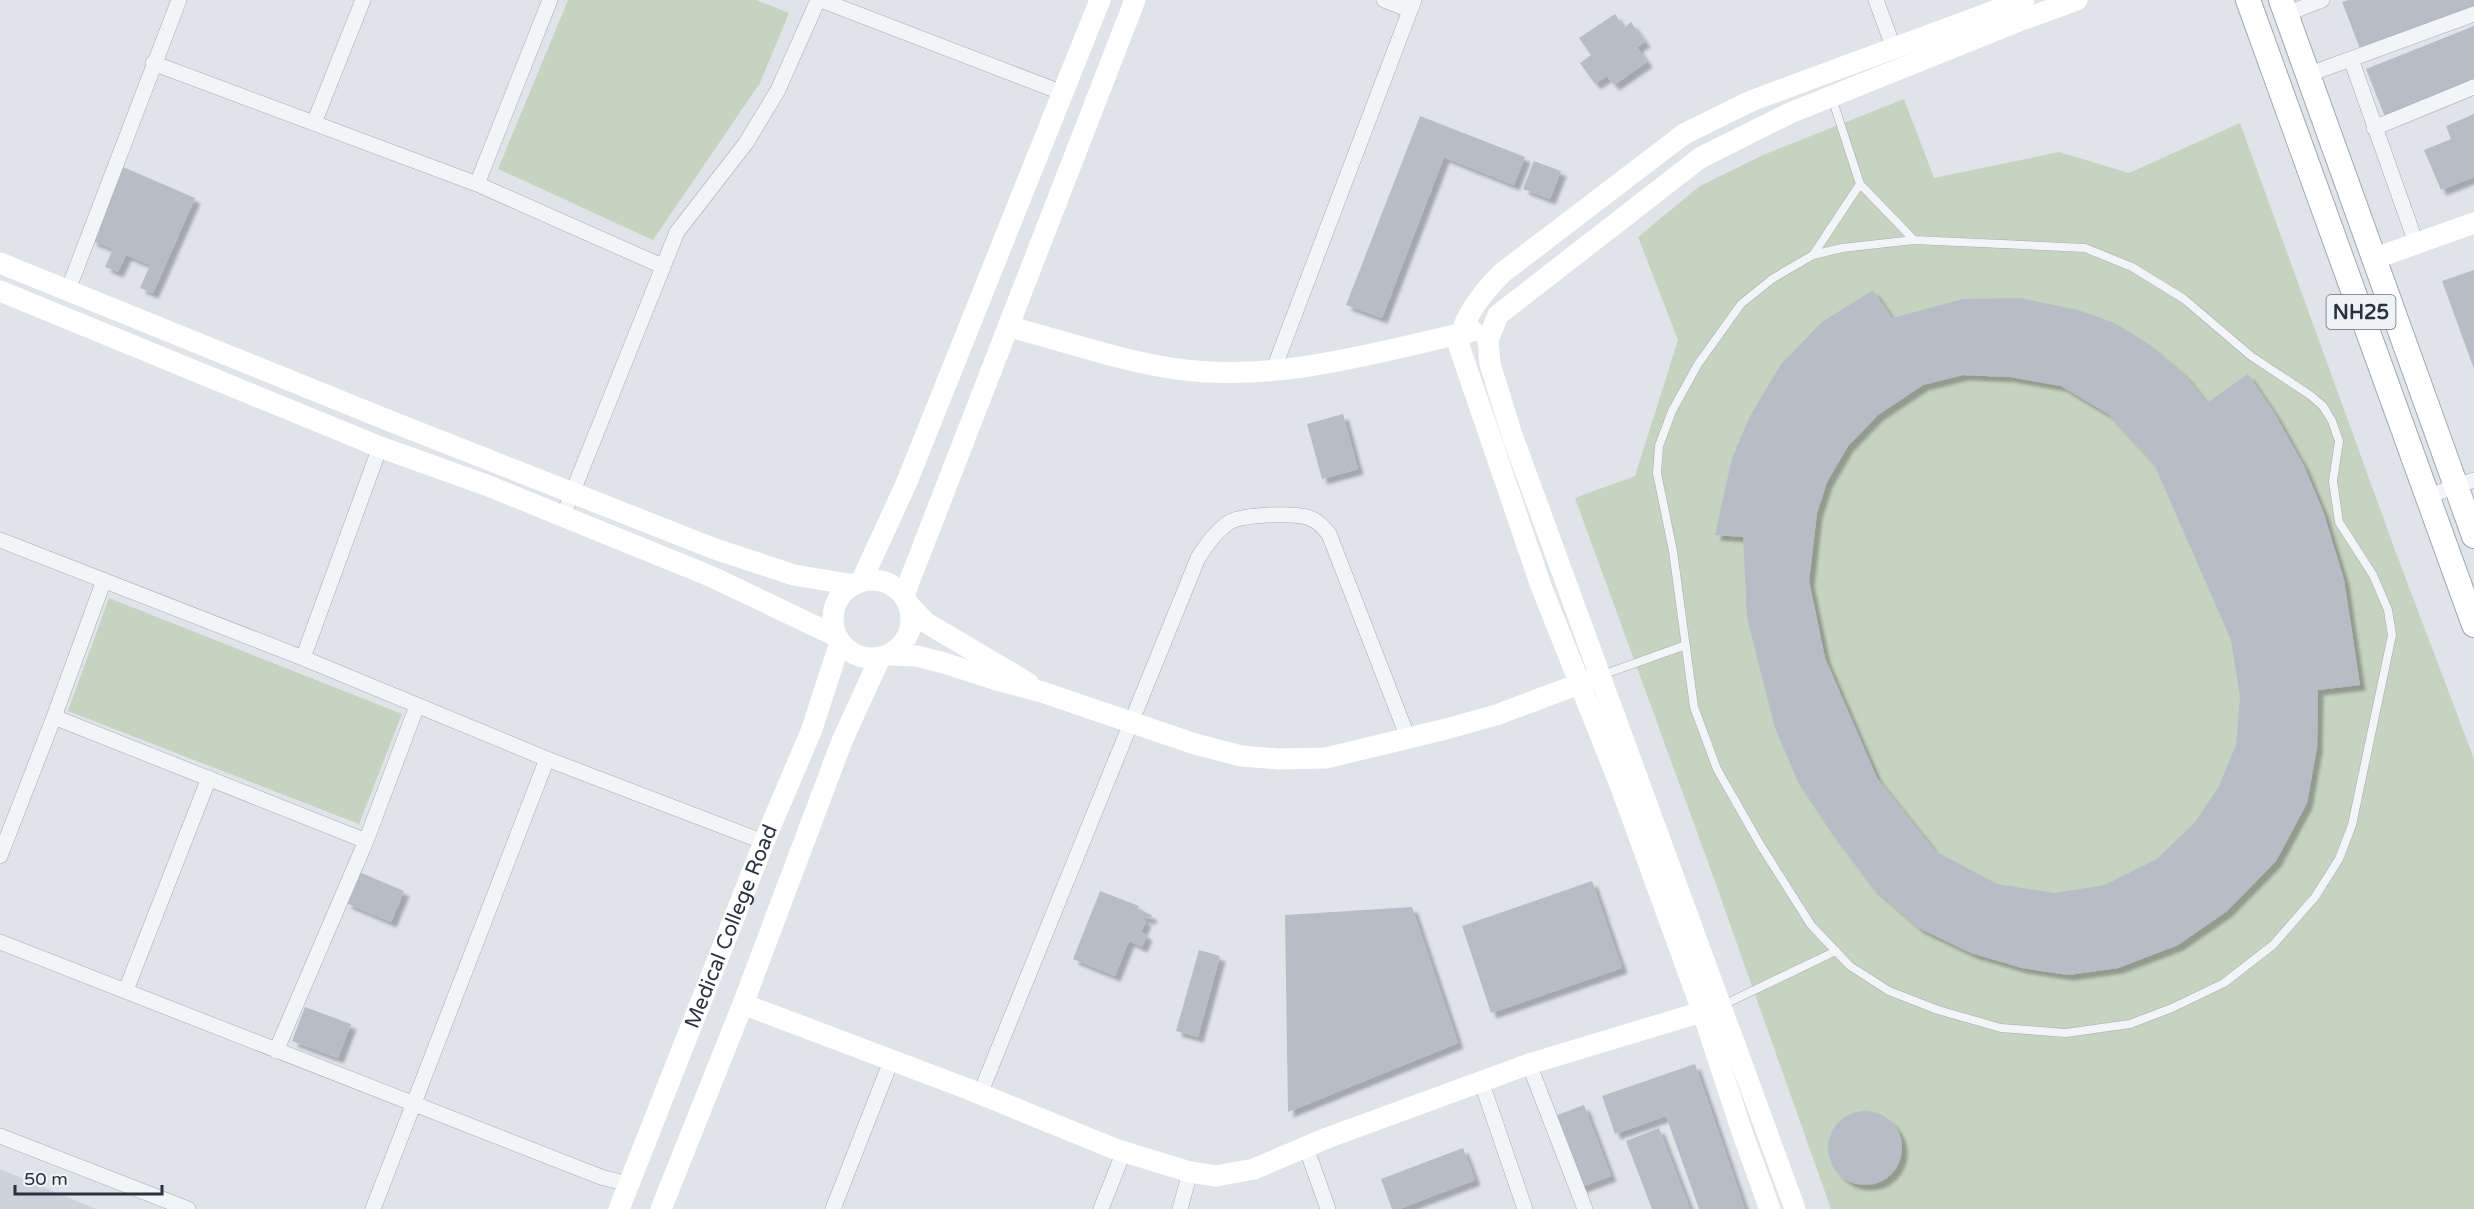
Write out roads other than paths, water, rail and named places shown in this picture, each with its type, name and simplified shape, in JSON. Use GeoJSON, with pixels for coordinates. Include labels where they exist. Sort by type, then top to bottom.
{"type":"FeatureCollection","features":[{"type":"Feature","properties":{"kind":"main road","name":"NH25"},"geometry":{"type":"LineString","coordinates":[[2248,0],[2474,625]]}},
{"type":"Feature","properties":{"kind":"main road","name":"NH25"},"geometry":{"type":"LineString","coordinates":[[2283,7],[2373,259],[2465,483],[2474,536]]}},
{"type":"Feature","properties":{"kind":"street"},"geometry":{"type":"LineString","coordinates":[[68,290],[178,0]]}},
{"type":"Feature","properties":{"kind":"street"},"geometry":{"type":"LineString","coordinates":[[314,123],[363,0]]}},
{"type":"Feature","properties":{"kind":"street"},"geometry":{"type":"LineString","coordinates":[[477,184],[550,0]]}},
{"type":"Feature","properties":{"kind":"street"},"geometry":{"type":"LineString","coordinates":[[563,516],[677,232],[746,142],[778,90],[820,0],[1063,93]]}},
{"type":"Feature","properties":{"kind":"street"},"geometry":{"type":"LineString","coordinates":[[838,639],[833,624],[836,604],[841,596],[857,583],[906,484],[1100,0]]}},
{"type":"Feature","properties":{"kind":"street"},"geometry":{"type":"LineString","coordinates":[[884,657],[899,649],[911,628],[912,616],[906,600],[912,570],[1010,327],[1095,98],[1135,0]]}},
{"type":"Feature","properties":{"kind":"street"},"geometry":{"type":"LineString","coordinates":[[1273,371],[1412,5],[1384,0]]}},
{"type":"Feature","properties":{"kind":"street"},"geometry":{"type":"LineString","coordinates":[[1876,0],[1894,50]]}},
{"type":"Feature","properties":{"kind":"street"},"geometry":{"type":"LineString","coordinates":[[1795,1209],[1578,684],[1541,586],[1459,346],[1460,333],[1483,292],[1502,273],[1684,134],[1751,102],[1894,50],[1986,7],[2024,0]]}},
{"type":"Feature","properties":{"kind":"street"},"geometry":{"type":"LineString","coordinates":[[1770,1209],[1742,1132],[1712,1009],[1600,676],[1512,435],[1490,364],[1488,340],[1498,315],[1527,290],[1701,158],[1790,113],[2077,0]]}},
{"type":"Feature","properties":{"kind":"street"},"geometry":{"type":"LineString","coordinates":[[2283,7],[2322,0]]}},
{"type":"Feature","properties":{"kind":"street"},"geometry":{"type":"LineString","coordinates":[[2307,75],[2474,14]]}},
{"type":"Feature","properties":{"kind":"street"},"geometry":{"type":"LineString","coordinates":[[2351,59],[2416,243]]}},
{"type":"Feature","properties":{"kind":"street"},"geometry":{"type":"LineString","coordinates":[[153,63],[477,184],[662,266]]}},
{"type":"Feature","properties":{"kind":"street"},"geometry":{"type":"LineString","coordinates":[[2374,128],[2474,87]]}},
{"type":"Feature","properties":{"kind":"street"},"geometry":{"type":"LineString","coordinates":[[2373,259],[2474,223]]}},
{"type":"Feature","properties":{"kind":"street"},"geometry":{"type":"LineString","coordinates":[[0,263],[714,549],[794,575],[857,583],[876,580],[886,582],[895,586],[925,622],[996,662],[1042,692]]}},
{"type":"Feature","properties":{"kind":"street"},"geometry":{"type":"LineString","coordinates":[[0,291],[380,447],[486,485],[710,576],[838,639],[856,655],[917,656],[1042,692],[1195,744],[1241,756],[1278,759],[1326,758],[1496,715],[1600,676]]}},
{"type":"Feature","properties":{"kind":"street"},"geometry":{"type":"LineString","coordinates":[[1010,327],[1121,357],[1178,369],[1273,371],[1397,350],[1494,326]]}},
{"type":"Feature","properties":{"kind":"street"},"geometry":{"type":"LineString","coordinates":[[303,657],[380,447]]}},
{"type":"Feature","properties":{"kind":"street"},"geometry":{"type":"LineString","coordinates":[[2428,496],[2465,483]]}},
{"type":"Feature","properties":{"kind":"street"},"geometry":{"type":"LineString","coordinates":[[980,1094],[1198,558],[1210,539],[1230,522],[1243,518],[1307,517],[1320,524],[1329,534],[1408,738]]}},
{"type":"Feature","properties":{"kind":"street"},"geometry":{"type":"LineString","coordinates":[[0,540],[303,657],[548,759],[764,842]]}},
{"type":"Feature","properties":{"kind":"street"},"geometry":{"type":"LineString","coordinates":[[0,856],[104,580]]}},
{"type":"Feature","properties":{"kind":"street","name":"Medical College Road"},"geometry":{"type":"LineString","coordinates":[[619,1209],[764,842],[812,729],[838,639]]}},
{"type":"Feature","properties":{"kind":"street","name":"Medical College Road"},"geometry":{"type":"LineString","coordinates":[[661,1209],[743,1004],[842,741],[884,657]]}},
{"type":"Feature","properties":{"kind":"street"},"geometry":{"type":"LineString","coordinates":[[276,1051],[366,841],[417,706]]}},
{"type":"Feature","properties":{"kind":"street"},"geometry":{"type":"LineString","coordinates":[[54,717],[366,841]]}},
{"type":"Feature","properties":{"kind":"street"},"geometry":{"type":"LineString","coordinates":[[373,1209],[548,759]]}},
{"type":"Feature","properties":{"kind":"street"},"geometry":{"type":"LineString","coordinates":[[126,990],[209,778]]}},
{"type":"Feature","properties":{"kind":"street"},"geometry":{"type":"LineString","coordinates":[[0,942],[601,1177],[628,1184]]}},
{"type":"Feature","properties":{"kind":"street"},"geometry":{"type":"LineString","coordinates":[[743,1004],[1124,1151],[1190,1172],[1216,1176],[1254,1169],[1306,1147],[1529,1064],[1712,1009]]}},
{"type":"Feature","properties":{"kind":"street"},"geometry":{"type":"LineString","coordinates":[[836,1208],[891,1060]]}},
{"type":"Feature","properties":{"kind":"street"},"geometry":{"type":"LineString","coordinates":[[1529,1064],[1585,1209]]}},
{"type":"Feature","properties":{"kind":"street"},"geometry":{"type":"LineString","coordinates":[[1481,1082],[1525,1209]]}},
{"type":"Feature","properties":{"kind":"street"},"geometry":{"type":"LineString","coordinates":[[0,1136],[188,1209]]}},
{"type":"Feature","properties":{"kind":"street"},"geometry":{"type":"LineString","coordinates":[[1306,1147],[1328,1209]]}},
{"type":"Feature","properties":{"kind":"street"},"geometry":{"type":"LineString","coordinates":[[1101,1209],[1124,1151]]}},
{"type":"Feature","properties":{"kind":"street"},"geometry":{"type":"LineString","coordinates":[[1180,1209],[1190,1172]]}},
{"type":"Feature","properties":{"kind":"lane"},"geometry":{"type":"LineString","coordinates":[[1831,96],[1860,184],[1914,240]]}},
{"type":"Feature","properties":{"kind":"lane"},"geometry":{"type":"LineString","coordinates":[[1813,255],[1860,184]]}},
{"type":"Feature","properties":{"kind":"lane"},"geometry":{"type":"LineString","coordinates":[[1914,240],[2085,248],[2132,267],[2184,299],[2251,356],[2323,405],[2339,441],[2333,481],[2338,522],[2373,575],[2388,610],[2392,635],[2352,825],[2339,859],[2315,897],[2273,945],[2224,983],[2172,1008],[2130,1024],[2066,1033],[2001,1028],[1938,1010],[1890,991],[1850,966],[1811,925],[1761,846],[1717,769],[1694,707],[1669,527],[1663,510],[1657,474],[1659,446],[1672,411],[1698,364],[1741,304],[1772,279],[1813,255],[1852,246],[1914,240]]}},
{"type":"Feature","properties":{"kind":"lane"},"geometry":{"type":"LineString","coordinates":[[1600,676],[1686,645]]}},
{"type":"Feature","properties":{"kind":"lane"},"geometry":{"type":"LineString","coordinates":[[1712,1009],[1836,951]]}}]}
